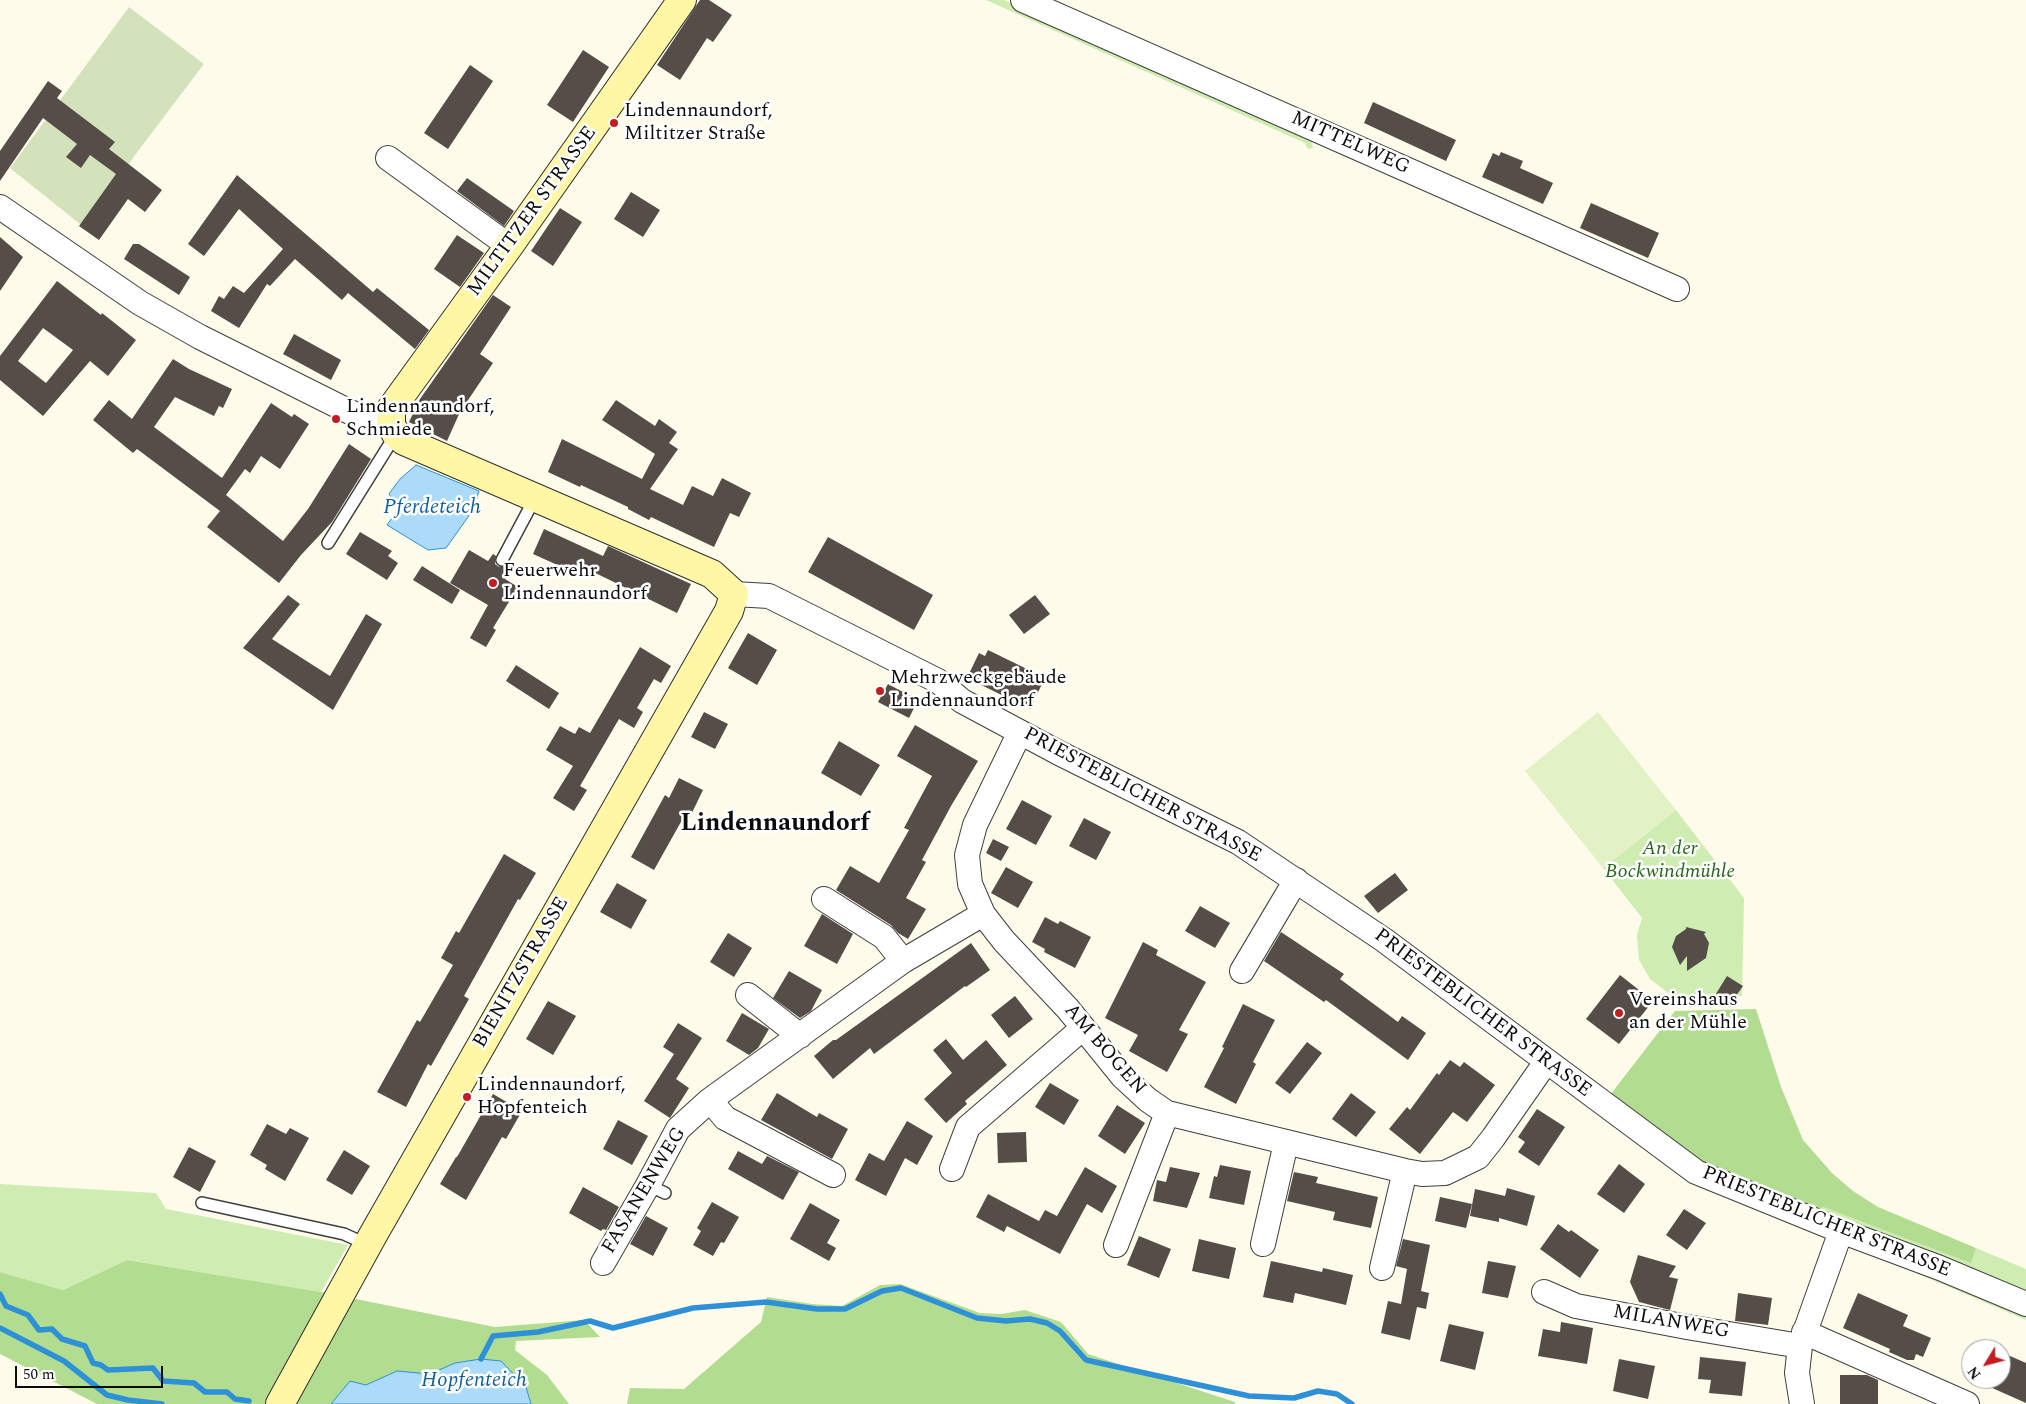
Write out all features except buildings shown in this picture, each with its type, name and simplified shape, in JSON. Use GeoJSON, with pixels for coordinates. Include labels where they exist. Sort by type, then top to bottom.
{"type":"FeatureCollection","features":[{"type":"Feature","properties":{"kind":"street","name":"MILTITZER STRASSE"},"geometry":{"type":"LineString","coordinates":[[393,429],[391,409],[509,246],[682,0]]}},
{"type":"Feature","properties":{"kind":"street","name":"MITTELWEG"},"geometry":{"type":"LineString","coordinates":[[1023,0],[1677,289]]}},
{"type":"Feature","properties":{"kind":"street"},"geometry":{"type":"LineString","coordinates":[[388,158],[509,246]]}},
{"type":"Feature","properties":{"kind":"street"},"geometry":{"type":"LineString","coordinates":[[0,206],[140,304],[200,337],[366,420],[393,429],[404,441],[712,574],[734,594]]}},
{"type":"Feature","properties":{"kind":"street","name":"PRIESTEBLICHER STRASSE"},"geometry":{"type":"LineString","coordinates":[[734,594],[768,596],[938,681],[962,701],[1020,732],[1238,842],[1384,940],[1696,1172],[2026,1304]]}},
{"type":"Feature","properties":{"kind":"street","name":"BIENITZSTRASSE"},"geometry":{"type":"LineString","coordinates":[[280,1404],[368,1245],[729,610],[734,594]]}},
{"type":"Feature","properties":{"kind":"street","name":"AM BOGEN"},"geometry":{"type":"LineString","coordinates":[[1020,732],[975,825],[967,855],[970,884],[983,914],[1004,941],[1068,1009],[1123,1077],[1148,1100],[1167,1113],[1422,1174],[1446,1173],[1478,1157],[1546,1062]]}},
{"type":"Feature","properties":{"kind":"street"},"geometry":{"type":"LineString","coordinates":[[1242,971],[1296,880]]}},
{"type":"Feature","properties":{"kind":"street"},"geometry":{"type":"LineString","coordinates":[[824,899],[884,937],[903,961]]}},
{"type":"Feature","properties":{"kind":"street","name":"FASANENWEG"},"geometry":{"type":"LineString","coordinates":[[603,1263],[657,1189],[678,1129],[710,1100],[903,961],[983,914]]}},
{"type":"Feature","properties":{"kind":"street"},"geometry":{"type":"LineString","coordinates":[[748,995],[800,1036]]}},
{"type":"Feature","properties":{"kind":"street"},"geometry":{"type":"LineString","coordinates":[[952,1169],[968,1127],[1083,1028]]}},
{"type":"Feature","properties":{"kind":"street"},"geometry":{"type":"LineString","coordinates":[[710,1100],[725,1118],[833,1175]]}},
{"type":"Feature","properties":{"kind":"street"},"geometry":{"type":"LineString","coordinates":[[1116,1244],[1167,1113]]}},
{"type":"Feature","properties":{"kind":"street"},"geometry":{"type":"LineString","coordinates":[[1263,1244],[1286,1143]]}},
{"type":"Feature","properties":{"kind":"street"},"geometry":{"type":"LineString","coordinates":[[1382,1268],[1405,1170]]}},
{"type":"Feature","properties":{"kind":"street"},"geometry":{"type":"LineString","coordinates":[[1802,1404],[1797,1373],[1802,1339],[1841,1231]]}},
{"type":"Feature","properties":{"kind":"street","name":"MILANWEG"},"geometry":{"type":"LineString","coordinates":[[1544,1292],[1576,1306],[1686,1327],[1802,1339],[1967,1404]]}},
{"type":"Feature","properties":{"kind":"lane"},"geometry":{"type":"LineString","coordinates":[[328,543],[393,429]]}},
{"type":"Feature","properties":{"kind":"lane"},"geometry":{"type":"LineString","coordinates":[[502,560],[535,498]]}},
{"type":"Feature","properties":{"kind":"lane"},"geometry":{"type":"LineString","coordinates":[[202,1203],[344,1234],[368,1245]]}},
{"type":"Feature","properties":{"kind":"green space"},"geometry":{"type":"Polygon","coordinates":[[[986,0],[1004,0],[1311,137],[1313,148],[1308,149],[1305,143],[986,0]]]}},
{"type":"Feature","properties":{"kind":"green space"},"geometry":{"type":"Polygon","coordinates":[[[129,7],[204,64],[135,155],[85,228],[10,168],[129,7]]]}},
{"type":"Feature","properties":{"kind":"green space"},"geometry":{"type":"Polygon","coordinates":[[[1598,712],[1676,810],[1603,868],[1525,771],[1598,712]]]}},
{"type":"Feature","properties":{"kind":"green space","name":"An der Bockwindmühle"},"geometry":{"type":"Polygon","coordinates":[[[1676,810],[1744,898],[1742,996],[1676,999],[1650,979],[1639,960],[1637,935],[1642,918],[1603,868],[1676,810]]]}},
{"type":"Feature","properties":{"kind":"green space"},"geometry":{"type":"Polygon","coordinates":[[[1756,1009],[1781,1087],[1803,1140],[1832,1173],[1853,1191],[1878,1207],[1976,1248],[1971,1263],[1823,1207],[1817,1212],[1694,1158],[1610,1095],[1675,1011],[1756,1009]]]}},
{"type":"Feature","properties":{"kind":"green space"},"geometry":{"type":"Polygon","coordinates":[[[0,1184],[156,1193],[166,1209],[348,1245],[321,1292],[127,1260],[63,1290],[0,1272],[0,1184]]]}},
{"type":"Feature","properties":{"kind":"green space"},"geometry":{"type":"Polygon","coordinates":[[[1823,1207],[1971,1262],[1976,1248],[2026,1269],[2026,1295],[1817,1212],[1823,1207]]]}},
{"type":"Feature","properties":{"kind":"green space"},"geometry":{"type":"Polygon","coordinates":[[[1872,1249],[2026,1313],[2026,1320],[1871,1255],[1872,1249]]]}},
{"type":"Feature","properties":{"kind":"green space"},"geometry":{"type":"Polygon","coordinates":[[[127,1260],[321,1292],[495,1327],[584,1320],[600,1337],[516,1341],[515,1350],[547,1375],[569,1404],[97,1404],[0,1354],[0,1272],[63,1290],[127,1260]]]}},
{"type":"Feature","properties":{"kind":"green space"},"geometry":{"type":"Polygon","coordinates":[[[900,1284],[980,1313],[1001,1314],[1025,1310],[1061,1322],[1088,1354],[1235,1402],[1235,1404],[627,1404],[630,1388],[684,1389],[761,1322],[767,1297],[812,1304],[842,1306],[880,1285],[900,1284]]]}},
{"type":"Feature","properties":{"kind":"water","name":"Pferdeteich"},"geometry":{"type":"Polygon","coordinates":[[[416,465],[479,491],[473,510],[446,548],[428,550],[387,525],[398,509],[389,494],[400,479],[416,465]]]}},
{"type":"Feature","properties":{"kind":"water","name":"Hopfenteich"},"geometry":{"type":"Polygon","coordinates":[[[481,1359],[501,1361],[526,1387],[531,1404],[331,1404],[350,1381],[366,1385],[397,1371],[430,1374],[455,1363],[481,1359]]]}},
{"type":"Feature","properties":{"kind":"waterway"},"geometry":{"type":"LineString","coordinates":[[481,1359],[493,1336],[538,1332],[590,1321],[613,1328],[693,1308],[766,1302],[817,1309],[845,1309],[882,1291],[901,1288],[977,1318],[1006,1321],[1030,1319],[1047,1323],[1060,1331],[1086,1360],[1249,1396],[1294,1398],[1318,1391],[1337,1394],[1352,1404]]}},
{"type":"Feature","properties":{"kind":"waterway"},"geometry":{"type":"LineString","coordinates":[[0,1294],[6,1306],[28,1315],[39,1330],[52,1329],[62,1339],[85,1346],[93,1363],[101,1365],[108,1370],[153,1368],[163,1381],[194,1383],[205,1392],[227,1392],[235,1399],[249,1401]]}},
{"type":"Feature","properties":{"kind":"waterway"},"geometry":{"type":"LineString","coordinates":[[0,1328],[64,1361],[107,1395],[128,1400],[162,1404]]}},
{"type":"Feature","properties":{"kind":"place","name":"Lindennaundorf, Miltitzer Straße"},"geometry":{"type":"Point","coordinates":[614,123]}},
{"type":"Feature","properties":{"kind":"place","name":"Lindennaundorf, Schmiede"},"geometry":{"type":"Point","coordinates":[336,419]}},
{"type":"Feature","properties":{"kind":"place","name":"Feuerwehr Lindennaundorf"},"geometry":{"type":"Point","coordinates":[493,583]}},
{"type":"Feature","properties":{"kind":"place","name":"Mehrzweckgebäude Lindennaundorf"},"geometry":{"type":"Point","coordinates":[880,691]}},
{"type":"Feature","properties":{"kind":"place","name":"Vereinshaus an der Mühle"},"geometry":{"type":"Point","coordinates":[1619,1013]}},
{"type":"Feature","properties":{"kind":"place","name":"Lindennaundorf, Hopfenteich"},"geometry":{"type":"Point","coordinates":[467,1097]}},
{"type":"Feature","properties":{"kind":"district","name":"Lindennaundorf"},"geometry":{"type":"Point","coordinates":[775,825]}}]}
